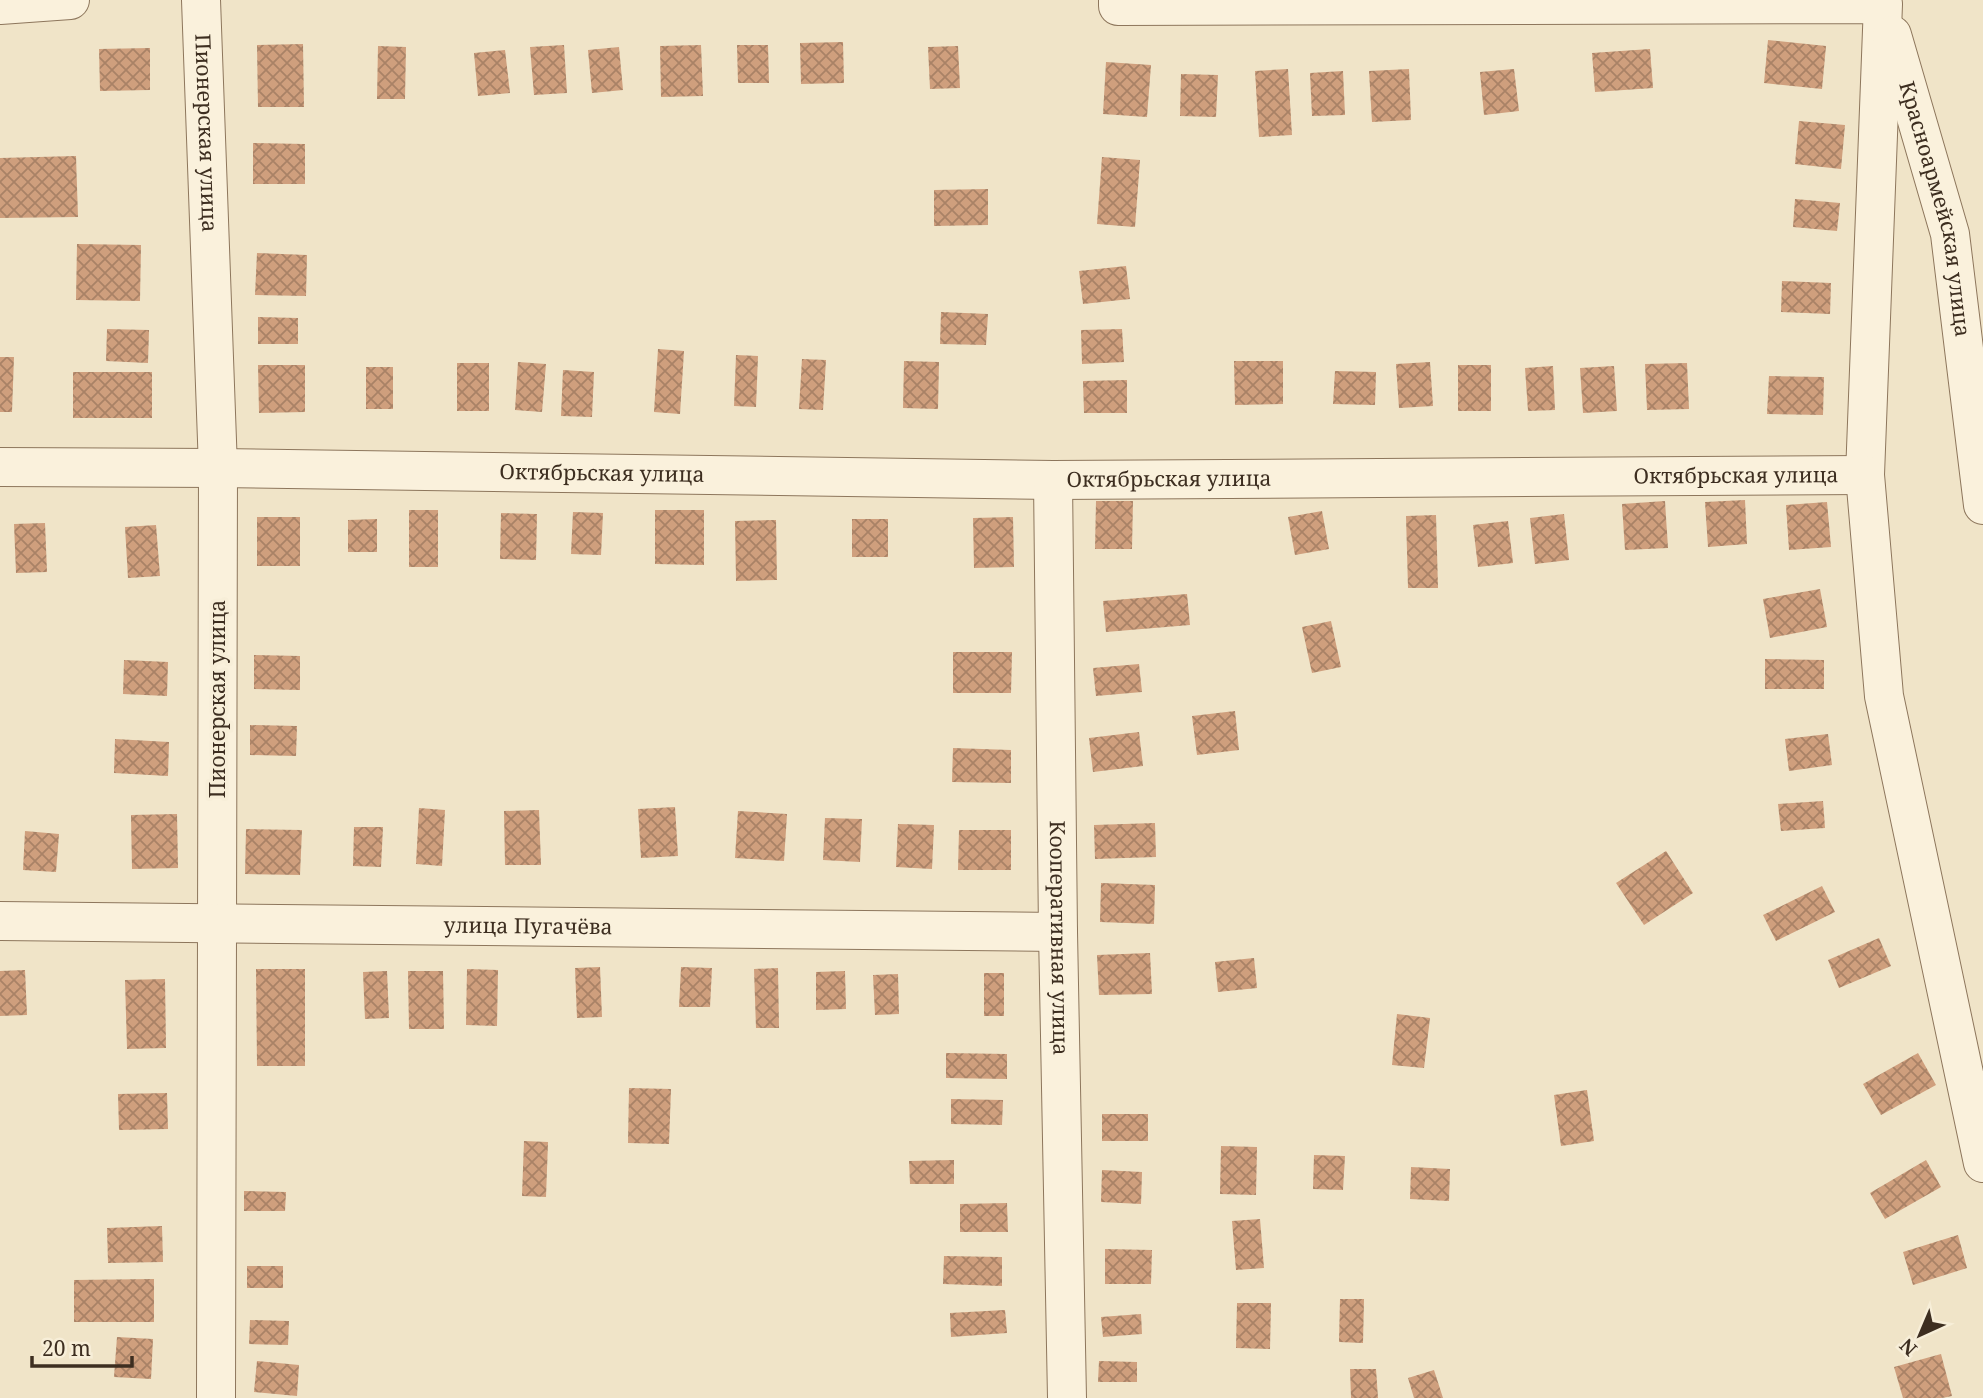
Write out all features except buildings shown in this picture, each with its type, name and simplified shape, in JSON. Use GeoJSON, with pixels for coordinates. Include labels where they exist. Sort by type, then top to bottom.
{"type":"FeatureCollection","features":[{"type":"Feature","properties":{"kind":"street"},"geometry":{"type":"LineString","coordinates":[[0,5],[70,0]]}},
{"type":"Feature","properties":{"kind":"street","name":"Пионерская улица"},"geometry":{"type":"LineString","coordinates":[[201,0],[218,468],[215,1398]]}},
{"type":"Feature","properties":{"kind":"street"},"geometry":{"type":"LineString","coordinates":[[1118,3],[1882,2]]}},
{"type":"Feature","properties":{"kind":"street","name":"Октябрьская улица"},"geometry":{"type":"LineString","coordinates":[[0,467],[1053,480],[1865,475],[1882,2]]}},
{"type":"Feature","properties":{"kind":"street","name":"Красноармейская улица"},"geometry":{"type":"LineString","coordinates":[[1882,2],[1950,234],[1983,505]]}},
{"type":"Feature","properties":{"kind":"street"},"geometry":{"type":"LineString","coordinates":[[1865,475],[1884,696],[1983,1163]]}},
{"type":"Feature","properties":{"kind":"street","name":"Кооперативная улица"},"geometry":{"type":"LineString","coordinates":[[1053,480],[1067,1398]]}},
{"type":"Feature","properties":{"kind":"street","name":"улица Пугачёва"},"geometry":{"type":"LineString","coordinates":[[0,921],[1058,932]]}}]}
